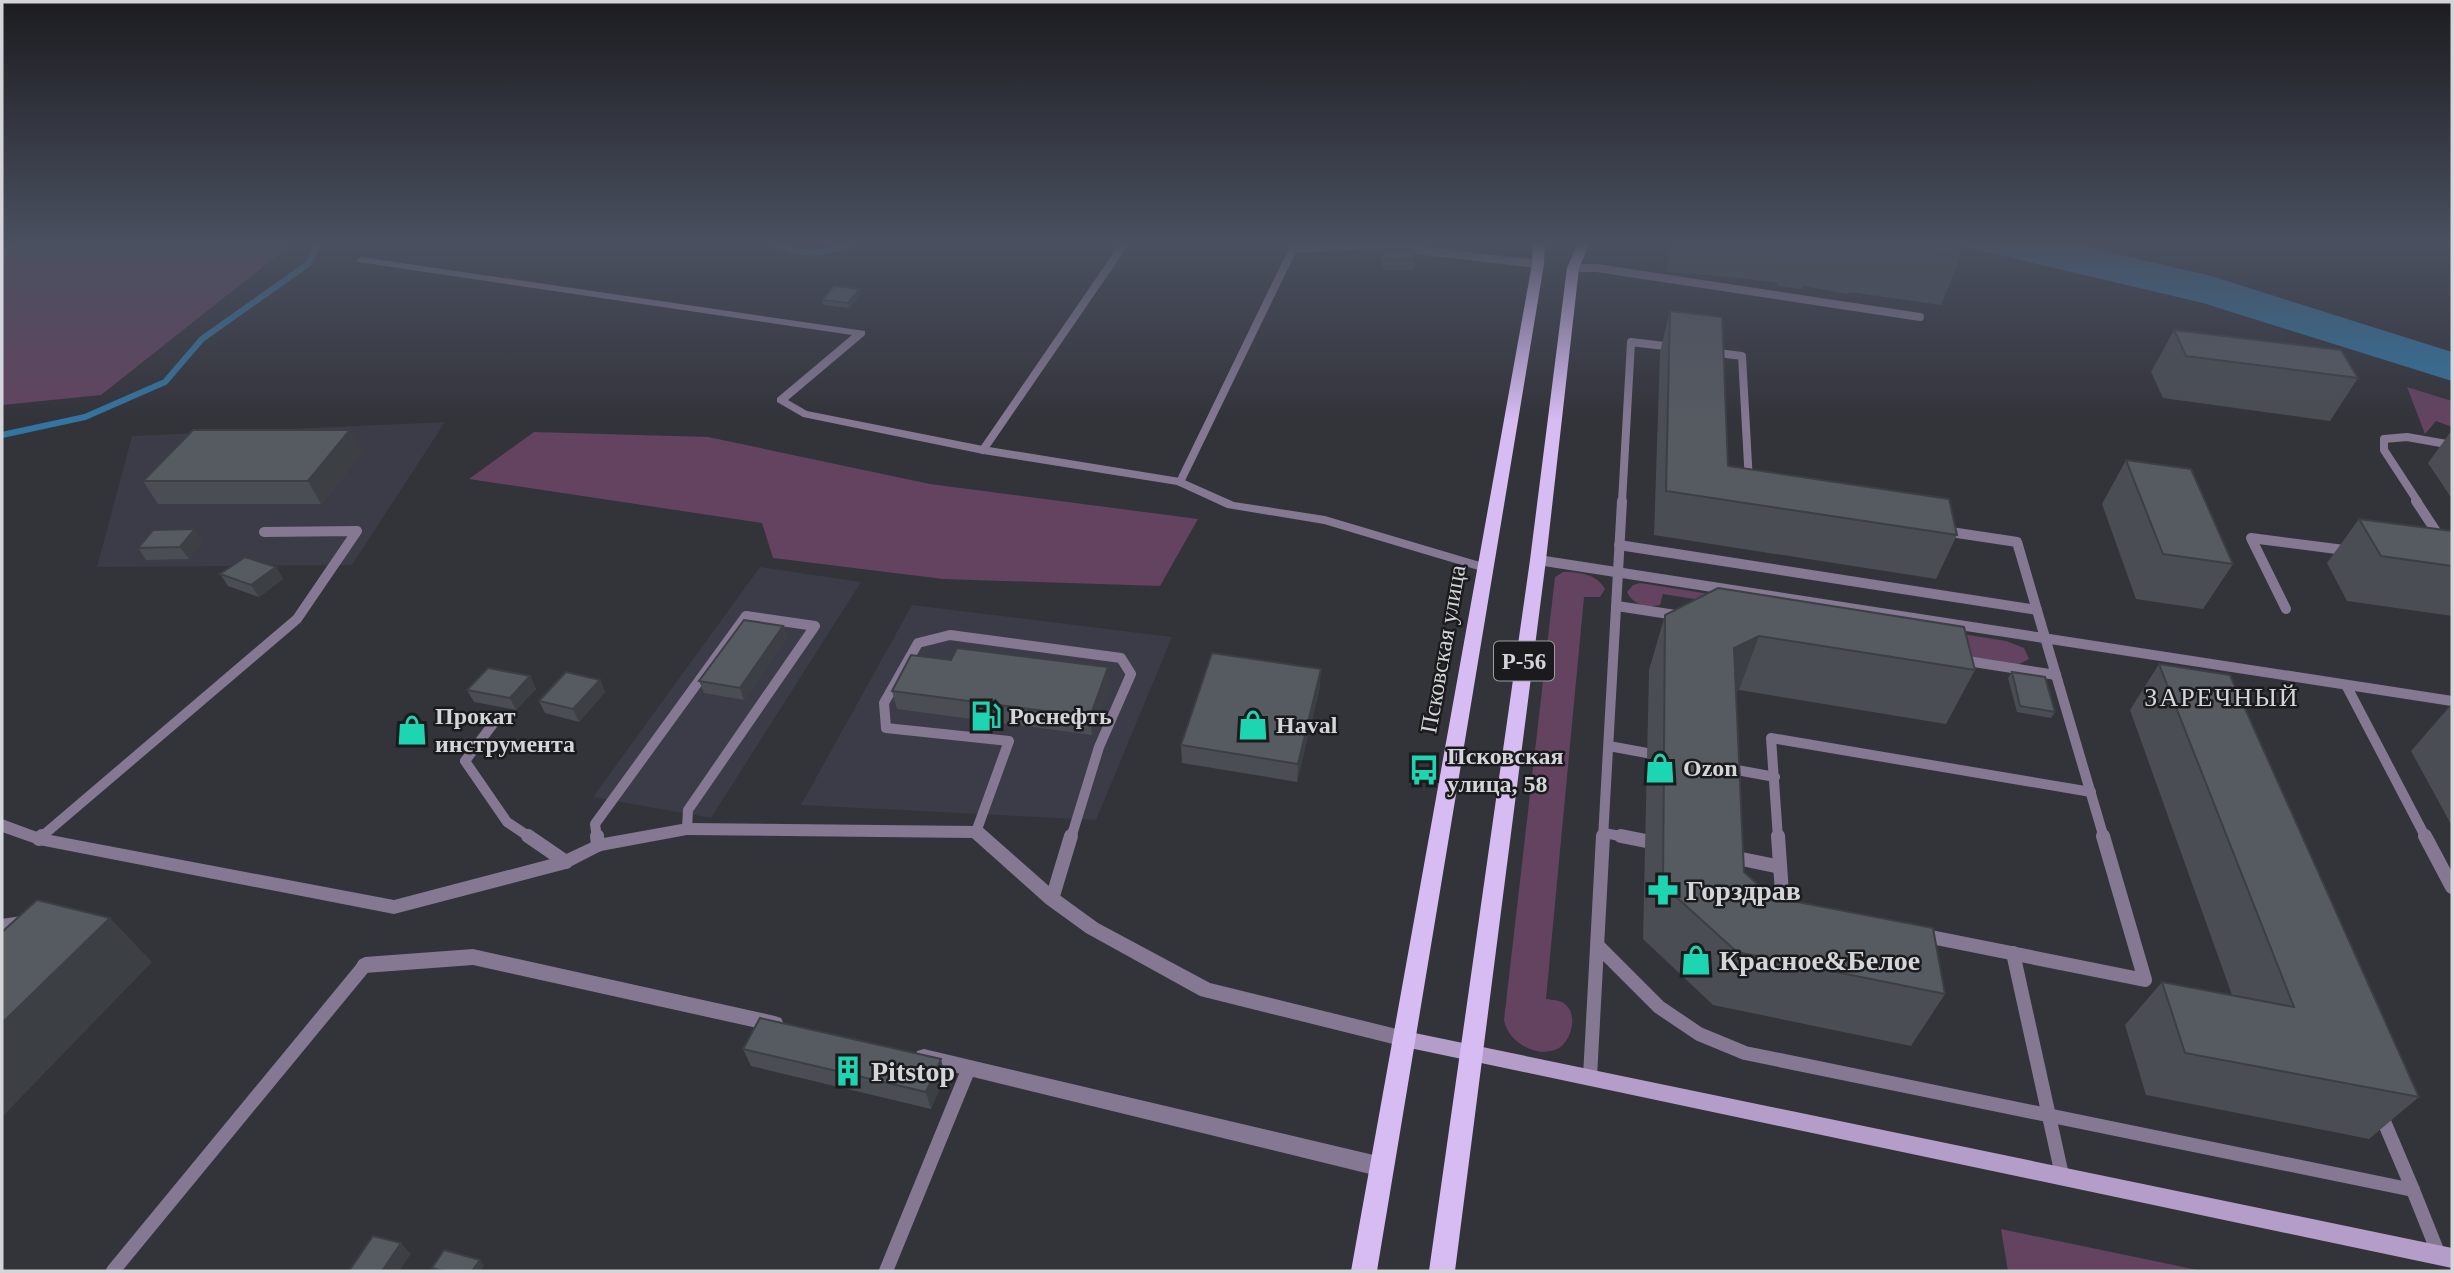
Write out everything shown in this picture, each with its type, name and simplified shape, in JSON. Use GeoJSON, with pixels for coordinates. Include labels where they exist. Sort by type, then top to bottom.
{"type":"FeatureCollection","features":[{"type":"Feature","properties":{"kind":"main road","name":"Псковская улица"},"geometry":{"type":"LineString","coordinates":[[1364,1271],[1531,302]]}},
{"type":"Feature","properties":{"kind":"main road","name":"Р-56"},"geometry":{"type":"LineString","coordinates":[[1442,1271],[1538,560],[1569,302]]}},
{"type":"Feature","properties":{"kind":"street"},"geometry":{"type":"LineString","coordinates":[[655,302],[861,332],[781,400],[803,414],[983,450],[1180,482],[1231,505],[1325,520],[1485,568]]}},
{"type":"Feature","properties":{"kind":"street"},"geometry":{"type":"LineString","coordinates":[[2,825],[39,839],[394,907],[566,862],[597,845],[687,829],[976,832],[1052,899],[1092,928],[1206,990],[1405,1040],[2446,1256]]}},
{"type":"Feature","properties":{"kind":"street"},"geometry":{"type":"LineString","coordinates":[[365,965],[473,957],[795,1028]]}},
{"type":"Feature","properties":{"kind":"street"},"geometry":{"type":"LineString","coordinates":[[902,1052],[1382,1167]]}},
{"type":"Feature","properties":{"kind":"lane"},"geometry":{"type":"LineString","coordinates":[[983,450],[1084,302]]}},
{"type":"Feature","properties":{"kind":"lane"},"geometry":{"type":"LineString","coordinates":[[1180,482],[1267,302]]}},
{"type":"Feature","properties":{"kind":"lane"},"geometry":{"type":"LineString","coordinates":[[1824,302],[1920,317]]}},
{"type":"Feature","properties":{"kind":"lane"},"geometry":{"type":"LineString","coordinates":[[1590,1077],[1631,342],[1687,349]]}},
{"type":"Feature","properties":{"kind":"lane"},"geometry":{"type":"LineString","coordinates":[[1700,351],[1742,356],[1750,489]]}},
{"type":"Feature","properties":{"kind":"lane"},"geometry":{"type":"LineString","coordinates":[[2443,551],[2444,544],[2429,518],[2384,450],[2384,439],[2407,438],[2452,445]]}},
{"type":"Feature","properties":{"kind":"lane"},"geometry":{"type":"LineString","coordinates":[[1905,932],[2145,980],[2018,542],[1937,530]]}},
{"type":"Feature","properties":{"kind":"lane"},"geometry":{"type":"LineString","coordinates":[[39,839],[297,619],[357,531],[264,532]]}},
{"type":"Feature","properties":{"kind":"lane"},"geometry":{"type":"LineString","coordinates":[[2286,609],[2251,538],[2370,553]]}},
{"type":"Feature","properties":{"kind":"lane"},"geometry":{"type":"LineString","coordinates":[[1619,545],[2037,610]]}},
{"type":"Feature","properties":{"kind":"lane"},"geometry":{"type":"LineString","coordinates":[[1538,560],[2452,701]]}},
{"type":"Feature","properties":{"kind":"lane"},"geometry":{"type":"LineString","coordinates":[[1617,606],[1699,619]]}},
{"type":"Feature","properties":{"kind":"lane"},"geometry":{"type":"LineString","coordinates":[[597,845],[595,824],[746,616],[815,626],[688,810],[687,829]]}},
{"type":"Feature","properties":{"kind":"lane"},"geometry":{"type":"LineString","coordinates":[[976,832],[1009,741],[886,728],[884,703],[918,643],[950,635],[1121,658],[1132,674],[1099,747],[1052,899]]}},
{"type":"Feature","properties":{"kind":"lane"},"geometry":{"type":"LineString","coordinates":[[1946,658],[2056,675]]}},
{"type":"Feature","properties":{"kind":"lane"},"geometry":{"type":"LineString","coordinates":[[2346,685],[2452,887]]}},
{"type":"Feature","properties":{"kind":"lane"},"geometry":{"type":"LineString","coordinates":[[496,720],[465,761],[508,822],[566,862]]}},
{"type":"Feature","properties":{"kind":"lane"},"geometry":{"type":"LineString","coordinates":[[1797,910],[1783,907],[1771,738],[2091,792]]}},
{"type":"Feature","properties":{"kind":"lane"},"geometry":{"type":"LineString","coordinates":[[1609,746],[1647,753]]}},
{"type":"Feature","properties":{"kind":"lane"},"geometry":{"type":"LineString","coordinates":[[1716,766],[1775,777]]}},
{"type":"Feature","properties":{"kind":"lane"},"geometry":{"type":"LineString","coordinates":[[1604,832],[1646,841]]}},
{"type":"Feature","properties":{"kind":"lane"},"geometry":{"type":"LineString","coordinates":[[1718,855],[1780,867]]}},
{"type":"Feature","properties":{"kind":"lane"},"geometry":{"type":"LineString","coordinates":[[2,926],[35,921]]}},
{"type":"Feature","properties":{"kind":"lane"},"geometry":{"type":"LineString","coordinates":[[1598,946],[1659,1007],[1699,1034],[1745,1053],[2413,1190]]}},
{"type":"Feature","properties":{"kind":"lane"},"geometry":{"type":"LineString","coordinates":[[2013,953],[2062,1175]]}},
{"type":"Feature","properties":{"kind":"lane"},"geometry":{"type":"LineString","coordinates":[[113,1271],[365,965]]}},
{"type":"Feature","properties":{"kind":"lane"},"geometry":{"type":"LineString","coordinates":[[886,1271],[969,1068]]}},
{"type":"Feature","properties":{"kind":"lane"},"geometry":{"type":"LineString","coordinates":[[2375,1101],[2413,1190],[2446,1256]]}},
{"type":"Feature","properties":{"kind":"shaded area"},"geometry":{"type":"Polygon","coordinates":[[[2,302],[218,302],[101,395],[2,405],[2,302]]]}},
{"type":"Feature","properties":{"kind":"shaded area"},"geometry":{"type":"Polygon","coordinates":[[[2407,387],[2452,401],[2452,427],[2436,421],[2425,434],[2407,387]]]}},
{"type":"Feature","properties":{"kind":"shaded area"},"geometry":{"type":"Polygon","coordinates":[[[445,422],[352,565],[97,567],[132,436],[445,422]]]}},
{"type":"Feature","properties":{"kind":"shaded area"},"geometry":{"type":"Polygon","coordinates":[[[534,432],[708,437],[930,484],[1198,519],[1160,586],[943,579],[773,558],[762,523],[469,479],[534,432]]]}},
{"type":"Feature","properties":{"kind":"shaded area"},"geometry":{"type":"Polygon","coordinates":[[[760,567],[861,582],[711,818],[593,797],[760,567]]]}},
{"type":"Feature","properties":{"kind":"shaded area"},"geometry":{"type":"Polygon","coordinates":[[[1563,572],[1592,577],[1605,589],[1600,597],[1584,597],[1546,999],[1566,1005],[1572,1015],[1572,1028],[1563,1045],[1542,1052],[1517,1042],[1504,1020],[1555,577],[1563,572]]]}},
{"type":"Feature","properties":{"kind":"shaded area"},"geometry":{"type":"Polygon","coordinates":[[[1640,583],[2006,641],[2024,648],[2029,659],[2017,665],[1928,650],[1917,635],[1663,594],[1660,605],[1645,606],[1633,600],[1627,592],[1633,585],[1640,583]]]}},
{"type":"Feature","properties":{"kind":"shaded area"},"geometry":{"type":"Polygon","coordinates":[[[912,605],[1172,637],[1096,820],[801,805],[912,605]]]}},
{"type":"Feature","properties":{"kind":"shaded area"},"geometry":{"type":"Polygon","coordinates":[[[2001,1229],[2202,1271],[2008,1271],[2001,1229]]]}},
{"type":"Feature","properties":{"kind":"water"},"geometry":{"type":"Polygon","coordinates":[[[2200,302],[2295,302],[2452,352],[2452,381],[2200,302]]]}},
{"type":"Feature","properties":{"kind":"building"},"geometry":{"type":"Polygon","coordinates":[[[1670,311],[1722,317],[1728,466],[1949,499],[1957,535],[1666,491],[1670,311]]]}},
{"type":"Feature","properties":{"kind":"building"},"geometry":{"type":"Polygon","coordinates":[[[2174,330],[2341,350],[2358,378],[2186,356],[2174,330]]]}},
{"type":"Feature","properties":{"kind":"building"},"geometry":{"type":"Polygon","coordinates":[[[193,430],[350,430],[308,481],[143,481],[193,430]]]}},
{"type":"Feature","properties":{"kind":"building"},"geometry":{"type":"Polygon","coordinates":[[[2126,460],[2191,469],[2233,564],[2163,554],[2126,460]]]}},
{"type":"Feature","properties":{"kind":"building"},"geometry":{"type":"Polygon","coordinates":[[[2359,519],[2452,531],[2452,566],[2381,556],[2359,519]]]}},
{"type":"Feature","properties":{"kind":"building"},"geometry":{"type":"Polygon","coordinates":[[[195,529],[180,547],[138,548],[153,530],[195,529]]]}},
{"type":"Feature","properties":{"kind":"building"},"geometry":{"type":"Polygon","coordinates":[[[245,557],[276,567],[251,585],[220,574],[245,557]]]}},
{"type":"Feature","properties":{"kind":"building"},"geometry":{"type":"Polygon","coordinates":[[[1718,588],[1964,627],[1975,670],[1759,636],[1734,648],[1744,872],[1772,897],[1933,928],[1945,994],[1737,952],[1663,885],[1665,615],[1718,588]]]}},
{"type":"Feature","properties":{"kind":"building"},"geometry":{"type":"Polygon","coordinates":[[[744,620],[783,626],[740,688],[699,681],[744,620]]]}},
{"type":"Feature","properties":{"kind":"building"},"geometry":{"type":"Polygon","coordinates":[[[957,648],[1108,667],[1090,717],[892,691],[911,655],[951,660],[957,648]]]}},
{"type":"Feature","properties":{"kind":"building","name":"Haval"},"geometry":{"type":"Polygon","coordinates":[[[1212,653],[1321,669],[1298,764],[1181,745],[1212,653]]]}},
{"type":"Feature","properties":{"kind":"building"},"geometry":{"type":"Polygon","coordinates":[[[2159,664],[2230,675],[2419,1097],[2185,1053],[2162,982],[2294,1007],[2159,664]]]}},
{"type":"Feature","properties":{"kind":"building"},"geometry":{"type":"Polygon","coordinates":[[[488,668],[530,676],[510,698],[467,690],[488,668]]]}},
{"type":"Feature","properties":{"kind":"building"},"geometry":{"type":"Polygon","coordinates":[[[566,672],[600,680],[573,709],[539,701],[566,672]]]}},
{"type":"Feature","properties":{"kind":"building"},"geometry":{"type":"Polygon","coordinates":[[[2012,672],[2045,677],[2055,712],[2020,706],[2012,672]]]}},
{"type":"Feature","properties":{"kind":"building"},"geometry":{"type":"Polygon","coordinates":[[[37,900],[110,918],[2,1023],[2,932],[37,900]]]}},
{"type":"Feature","properties":{"kind":"building"},"geometry":{"type":"Polygon","coordinates":[[[760,1018],[941,1059],[926,1092],[743,1049],[760,1018]]]}},
{"type":"Feature","properties":{"kind":"building"},"geometry":{"type":"Polygon","coordinates":[[[373,1236],[401,1243],[382,1271],[349,1271],[373,1236]]]}},
{"type":"Feature","properties":{"kind":"building"},"geometry":{"type":"Polygon","coordinates":[[[444,1250],[480,1260],[472,1271],[443,1271],[432,1268],[444,1250]]]}},
{"type":"Feature","properties":{"kind":"waterway"},"geometry":{"type":"LineString","coordinates":[[2,435],[85,417],[165,382],[202,339],[254,302]]}},
{"type":"Feature","properties":{"kind":"place","name":"Роснефть"},"geometry":{"type":"Point","coordinates":[986,716]}},
{"type":"Feature","properties":{"kind":"place","name":"Haval"},"geometry":{"type":"Point","coordinates":[1253,725]}},
{"type":"Feature","properties":{"kind":"place","name":"Прокат инструмента"},"geometry":{"type":"Point","coordinates":[412,730]}},
{"type":"Feature","properties":{"kind":"place","name":"Ozon"},"geometry":{"type":"Point","coordinates":[1660,768]}},
{"type":"Feature","properties":{"kind":"place","name":"Псковская улица, 58"},"geometry":{"type":"Point","coordinates":[1424,770]}},
{"type":"Feature","properties":{"kind":"place","name":"Горздрав"},"geometry":{"type":"Point","coordinates":[1663,890]}},
{"type":"Feature","properties":{"kind":"place","name":"Красное&Белое"},"geometry":{"type":"Point","coordinates":[1696,960]}},
{"type":"Feature","properties":{"kind":"place","name":"Pitstop"},"geometry":{"type":"Point","coordinates":[848,1071]}},
{"type":"Feature","properties":{"kind":"district","name":"ЗАРЕЧНЫЙ"},"geometry":{"type":"Point","coordinates":[2222,697]}}]}
